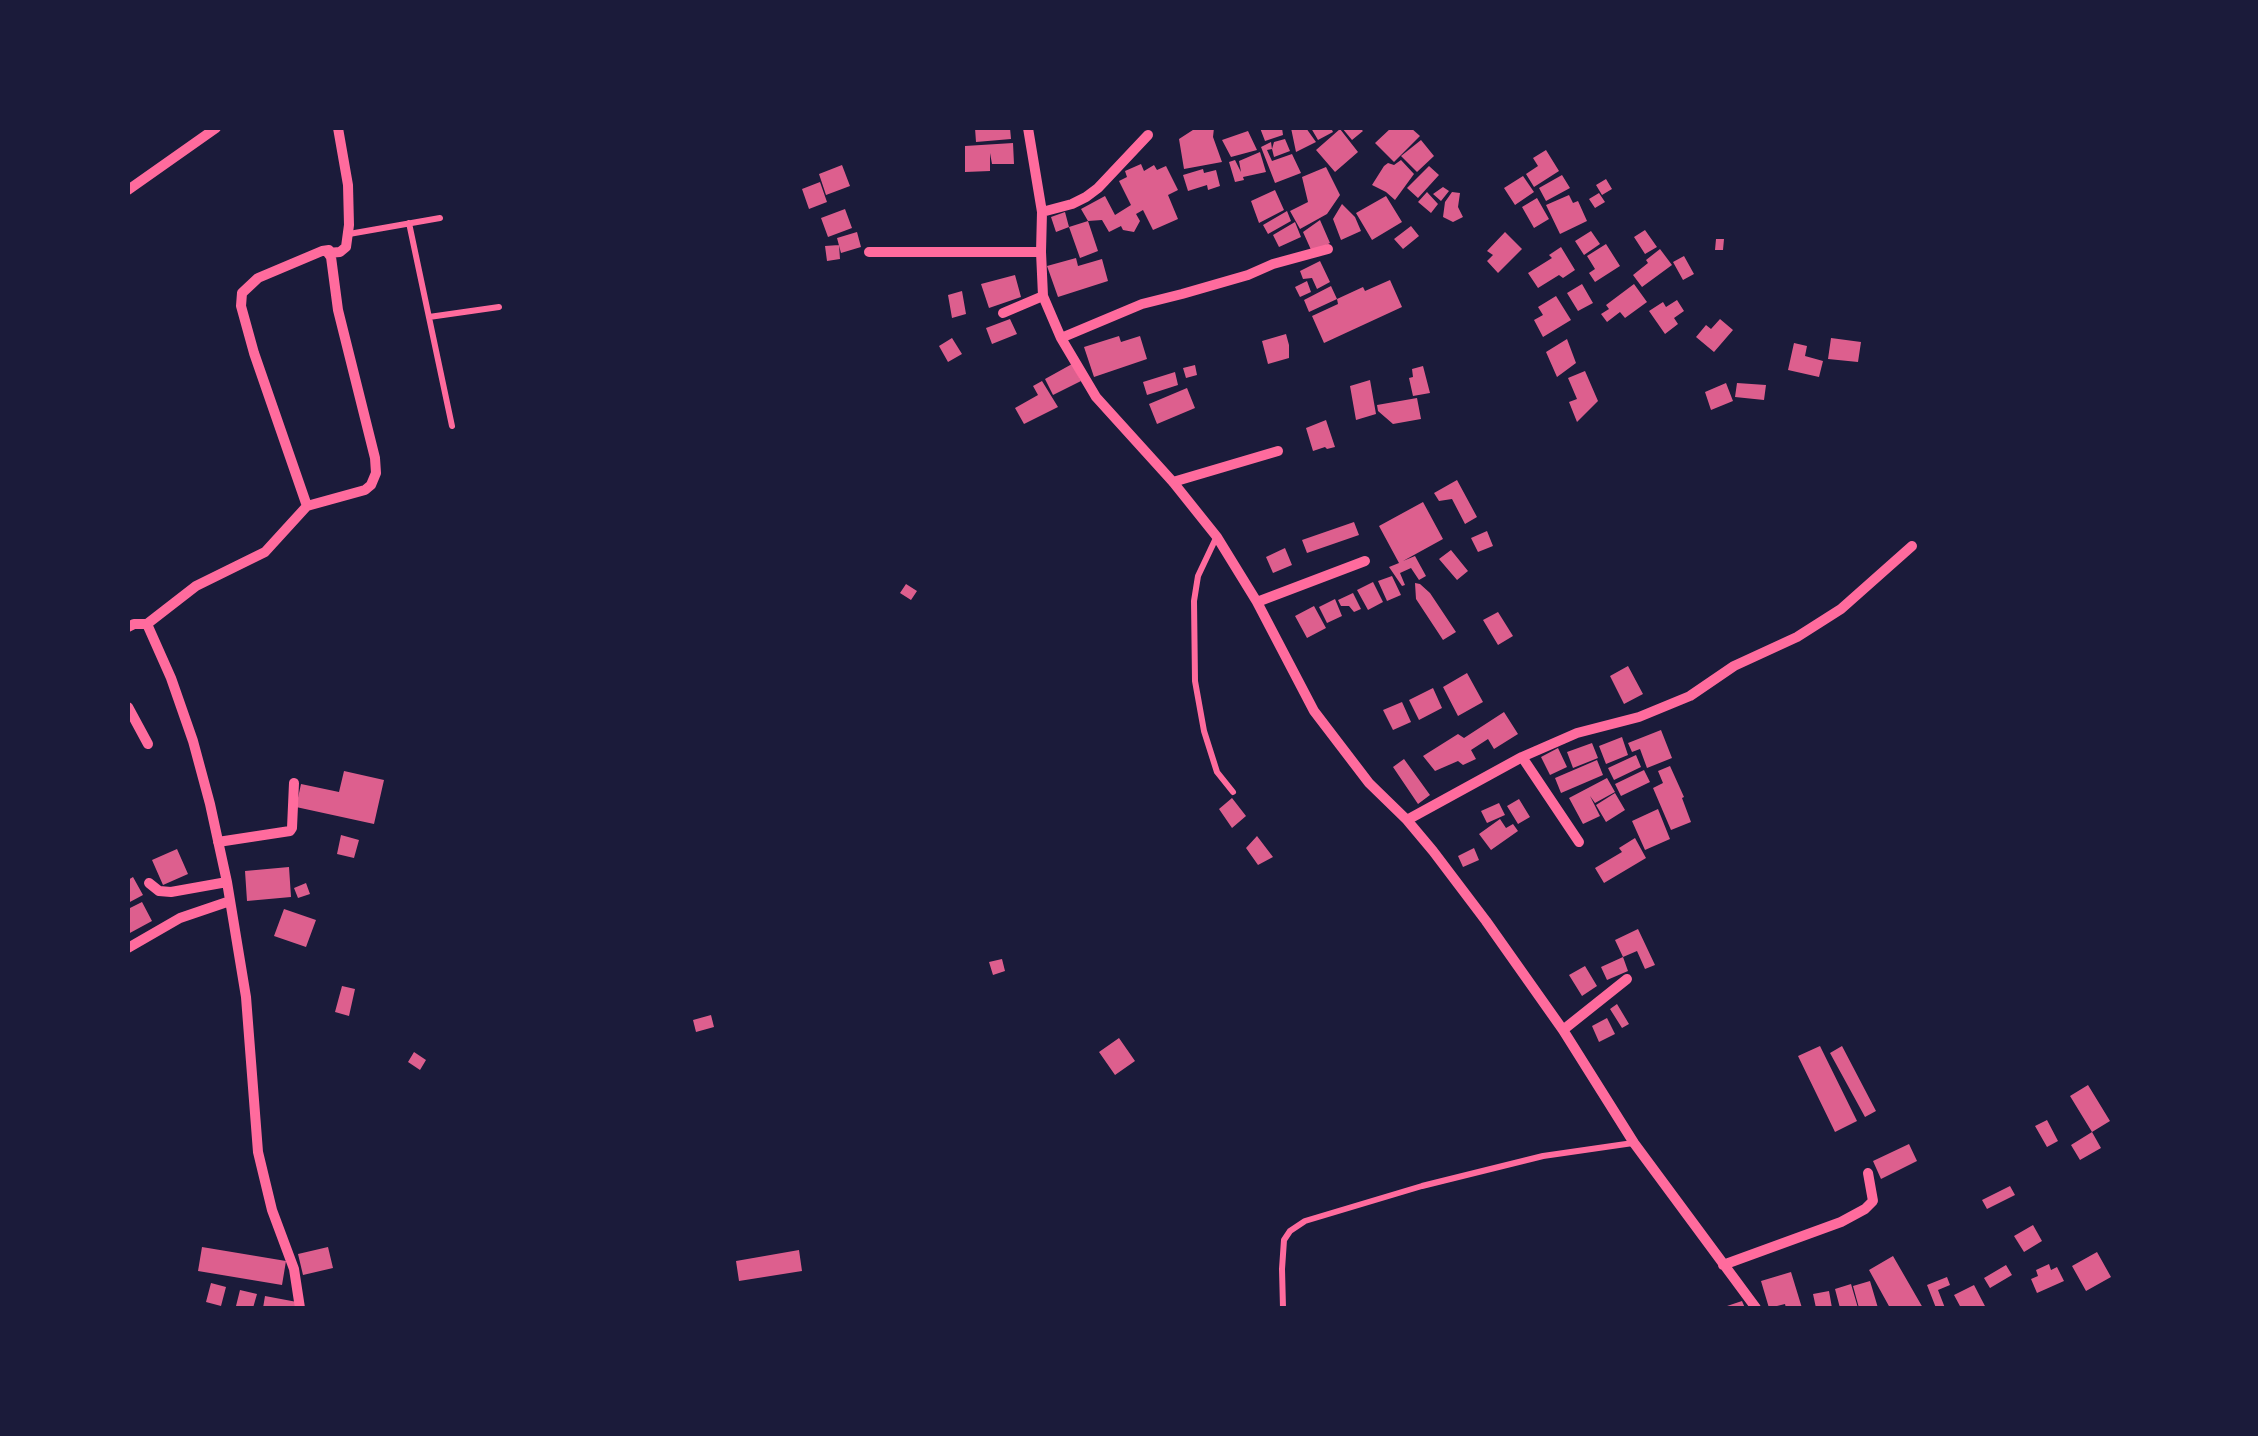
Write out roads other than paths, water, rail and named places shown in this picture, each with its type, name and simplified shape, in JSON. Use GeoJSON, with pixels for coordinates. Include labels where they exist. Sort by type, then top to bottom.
{"type":"FeatureCollection","features":[{"type":"Feature","properties":{"kind":"street"},"geometry":{"type":"LineString","coordinates":[[128,190],[216,128]]}},
{"type":"Feature","properties":{"kind":"street"},"geometry":{"type":"LineString","coordinates":[[328,253],[346,248],[349,234],[348,185],[338,128]]}},
{"type":"Feature","properties":{"kind":"street"},"geometry":{"type":"LineString","coordinates":[[1028,128],[1042,212],[1043,296],[1061,338],[1096,397],[1217,537],[1257,602],[1314,711],[1369,783],[1433,850],[1563,1030],[1634,1143],[1756,1308]]}},
{"type":"Feature","properties":{"kind":"street"},"geometry":{"type":"LineString","coordinates":[[1042,212],[1086,197],[1148,134]]}},
{"type":"Feature","properties":{"kind":"street"},"geometry":{"type":"LineString","coordinates":[[1061,338],[1142,304],[1328,249]]}},
{"type":"Feature","properties":{"kind":"street"},"geometry":{"type":"LineString","coordinates":[[128,627],[147,624],[196,586],[266,552],[307,506],[371,486],[376,473],[375,458],[338,310],[329,250],[258,278],[242,293],[248,336],[307,506]]}},
{"type":"Feature","properties":{"kind":"street"},"geometry":{"type":"LineString","coordinates":[[869,252],[1041,252]]}},
{"type":"Feature","properties":{"kind":"street"},"geometry":{"type":"LineString","coordinates":[[1004,314],[1043,296]]}},
{"type":"Feature","properties":{"kind":"street"},"geometry":{"type":"LineString","coordinates":[[1172,482],[1278,451]]}},
{"type":"Feature","properties":{"kind":"street"},"geometry":{"type":"LineString","coordinates":[[1407,820],[1522,757],[1577,733],[1639,717],[1690,696],[1734,666],[1797,637],[1841,608],[1912,546]]}},
{"type":"Feature","properties":{"kind":"street"},"geometry":{"type":"LineString","coordinates":[[1257,602],[1364,561]]}},
{"type":"Feature","properties":{"kind":"street"},"geometry":{"type":"LineString","coordinates":[[147,624],[193,741],[227,882],[246,997],[258,1152],[272,1210],[294,1268],[300,1308]]}},
{"type":"Feature","properties":{"kind":"street"},"geometry":{"type":"LineString","coordinates":[[128,707],[148,744]]}},
{"type":"Feature","properties":{"kind":"street"},"geometry":{"type":"LineString","coordinates":[[1522,757],[1579,842]]}},
{"type":"Feature","properties":{"kind":"street"},"geometry":{"type":"LineString","coordinates":[[218,842],[290,831],[294,784]]}},
{"type":"Feature","properties":{"kind":"street"},"geometry":{"type":"LineString","coordinates":[[149,883],[158,891],[171,892],[227,882]]}},
{"type":"Feature","properties":{"kind":"street"},"geometry":{"type":"LineString","coordinates":[[128,948],[180,918],[230,902]]}},
{"type":"Feature","properties":{"kind":"street"},"geometry":{"type":"LineString","coordinates":[[1563,1030],[1628,978]]}},
{"type":"Feature","properties":{"kind":"street"},"geometry":{"type":"LineString","coordinates":[[1724,1265],[1842,1222],[1866,1209],[1873,1201],[1868,1173]]}},
{"type":"Feature","properties":{"kind":"lane"},"geometry":{"type":"LineString","coordinates":[[349,234],[440,218]]}},
{"type":"Feature","properties":{"kind":"lane"},"geometry":{"type":"LineString","coordinates":[[409,223],[452,426]]}},
{"type":"Feature","properties":{"kind":"lane"},"geometry":{"type":"LineString","coordinates":[[429,317],[499,306]]}},
{"type":"Feature","properties":{"kind":"lane"},"geometry":{"type":"LineString","coordinates":[[1217,537],[1196,588],[1195,681],[1204,731],[1217,772],[1232,792]]}},
{"type":"Feature","properties":{"kind":"lane"},"geometry":{"type":"LineString","coordinates":[[1283,1308],[1284,1240],[1305,1220],[1543,1156],[1634,1143]]}}]}
